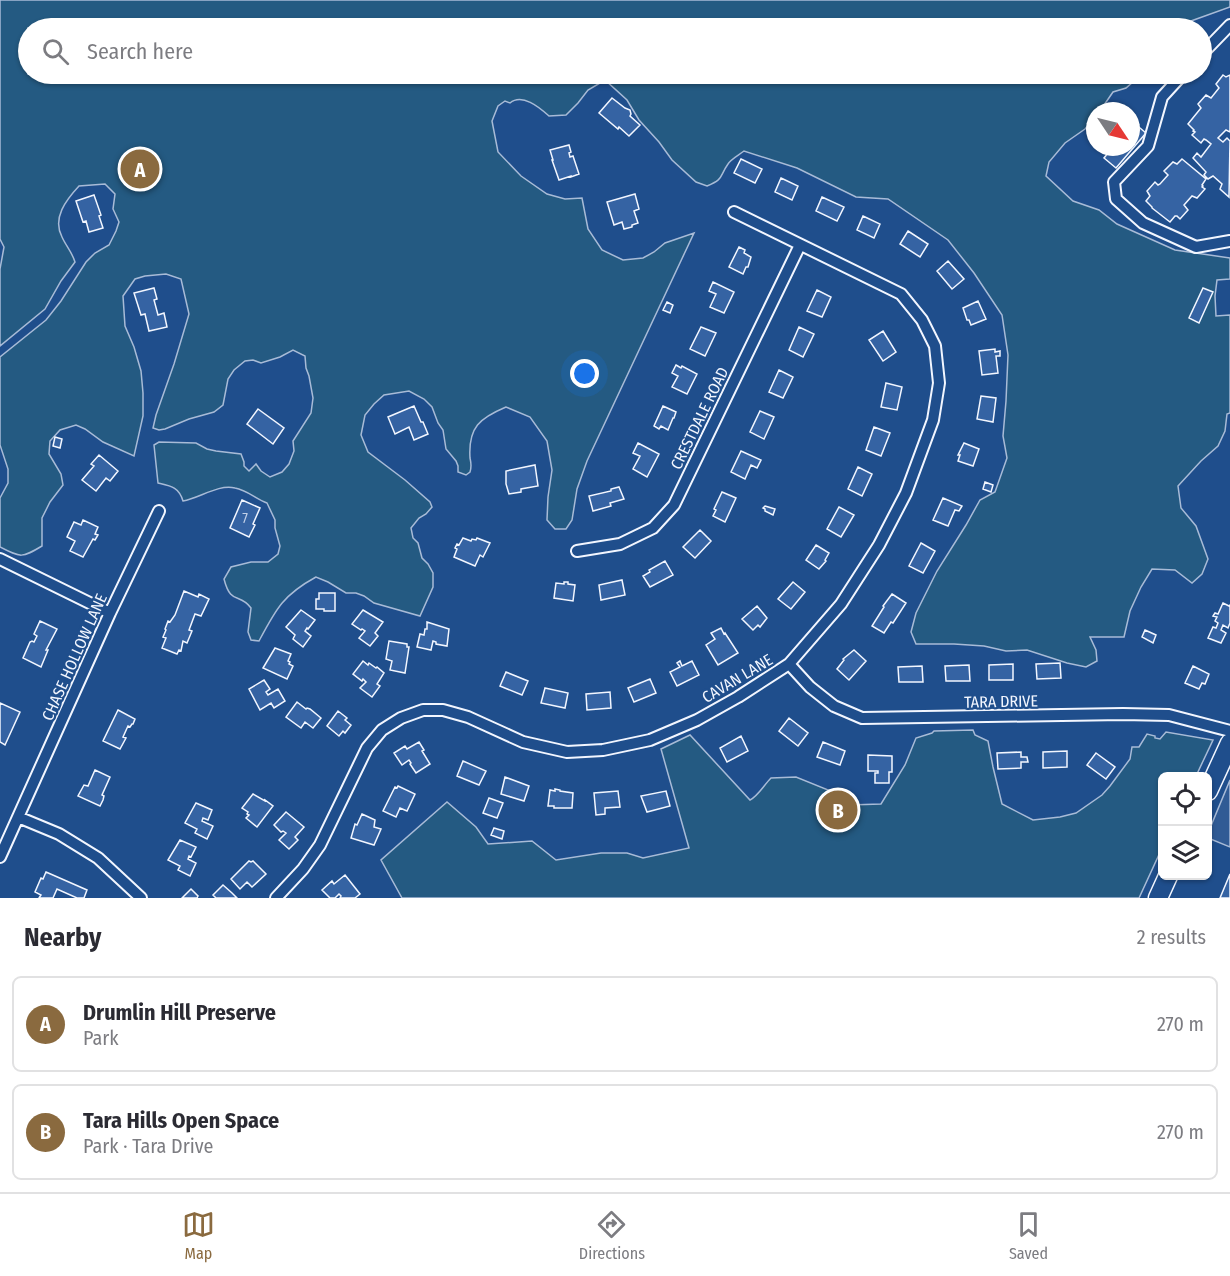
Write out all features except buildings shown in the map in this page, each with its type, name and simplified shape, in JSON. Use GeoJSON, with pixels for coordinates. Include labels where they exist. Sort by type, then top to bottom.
{"type":"FeatureCollection","features":[{"type":"Feature","properties":{"kind":"main road"},"geometry":{"type":"LineString","coordinates":[[1212,782],[1230,743]]}},
{"type":"Feature","properties":{"kind":"main road"},"geometry":{"type":"LineString","coordinates":[[1158,898],[1166,880]]}},
{"type":"Feature","properties":{"kind":"street"},"geometry":{"type":"LineString","coordinates":[[1212,44],[1230,26]]}},
{"type":"Feature","properties":{"kind":"street"},"geometry":{"type":"LineString","coordinates":[[1174,84],[1162,97],[1148,146],[1114,182],[1116,199],[1143,223],[1196,247],[1230,241]]}},
{"type":"Feature","properties":{"kind":"street","name":"CAVAN LANE"},"geometry":{"type":"LineString","coordinates":[[276,898],[303,869],[320,845],[367,748],[382,730],[401,718],[423,710],[443,710],[468,717],[523,742],[567,752],[603,750],[650,740],[696,720],[738,697],[789,664],[841,604],[879,545],[906,493],[933,420],[939,383],[934,346],[922,320],[901,294],[734,212]]}},
{"type":"Feature","properties":{"kind":"street","name":"CRESTDALE ROAD"},"geometry":{"type":"LineString","coordinates":[[577,551],[620,544],[653,528],[674,505],[800,245]]}},
{"type":"Feature","properties":{"kind":"street","name":"CHASE HOLLOW LANE"},"geometry":{"type":"LineString","coordinates":[[0,857],[159,510]]}},
{"type":"Feature","properties":{"kind":"street"},"geometry":{"type":"LineString","coordinates":[[0,559],[110,613]]}},
{"type":"Feature","properties":{"kind":"street","name":"TARA DRIVE"},"geometry":{"type":"LineString","coordinates":[[789,664],[810,687],[834,706],[862,718],[1169,715],[1230,731]]}},
{"type":"Feature","properties":{"kind":"street"},"geometry":{"type":"LineString","coordinates":[[18,817],[59,834],[98,858],[141,898]]}},
{"type":"Feature","properties":{"kind":"shaded area"},"geometry":{"type":"Polygon","coordinates":[[[0,0],[1230,0],[1230,7],[1199,18],[18,18],[18,84],[598,84],[588,90],[566,115],[549,116],[525,100],[515,100],[510,103],[505,101],[498,106],[492,121],[498,152],[521,176],[547,194],[565,199],[582,198],[588,229],[602,250],[623,260],[643,258],[665,243],[694,233],[587,461],[577,489],[572,520],[566,529],[555,529],[547,520],[552,470],[547,441],[530,417],[506,407],[483,420],[471,439],[471,468],[466,475],[458,472],[456,461],[446,449],[443,430],[432,407],[424,399],[409,391],[384,395],[365,415],[361,435],[368,452],[405,480],[430,502],[432,507],[411,528],[422,558],[433,573],[433,587],[420,616],[374,603],[356,593],[346,593],[316,577],[288,597],[270,620],[259,641],[251,640],[248,632],[251,608],[247,603],[229,593],[224,579],[231,567],[251,562],[268,562],[278,554],[280,546],[275,520],[267,503],[244,491],[229,487],[183,501],[177,490],[158,483],[154,445],[159,442],[196,443],[207,449],[241,454],[244,466],[249,471],[256,464],[270,477],[282,472],[289,464],[294,451],[293,441],[311,413],[313,398],[305,356],[293,350],[261,363],[253,360],[245,361],[234,370],[228,379],[223,405],[214,412],[165,429],[153,428],[189,314],[181,279],[166,274],[135,279],[123,296],[125,326],[141,371],[143,393],[143,416],[134,456],[103,442],[76,425],[60,430],[50,441],[49,454],[61,474],[63,485],[50,502],[42,518],[42,546],[21,555],[0,547],[0,498],[8,483],[8,469],[0,445],[0,357],[46,320],[86,262],[95,253],[109,245],[119,222],[113,209],[115,194],[105,184],[79,186],[69,197],[60,216],[59,230],[75,262],[45,309],[0,346],[0,269],[4,247],[0,239],[0,0]]]}},
{"type":"Feature","properties":{"kind":"shaded area"},"geometry":{"type":"Polygon","coordinates":[[[609,84],[1131,84],[1113,92],[1106,102],[1086,102],[1086,128],[1065,143],[1049,162],[1046,176],[1073,201],[1099,210],[1117,224],[1175,250],[1230,258],[1230,279],[1217,280],[1215,296],[1216,316],[1230,315],[1230,413],[1227,414],[1225,431],[1218,446],[1178,486],[1181,508],[1196,526],[1208,559],[1202,574],[1192,583],[1175,570],[1152,569],[1130,611],[1124,637],[1090,637],[1096,650],[1097,661],[1086,667],[1027,650],[1006,651],[984,646],[916,644],[911,632],[916,613],[937,571],[980,500],[995,492],[1007,458],[1003,436],[1008,355],[1002,315],[974,273],[948,240],[888,199],[856,197],[797,168],[744,151],[729,162],[716,181],[707,186],[696,182],[672,160],[639,120],[627,100],[609,84]]]}},
{"type":"Feature","properties":{"kind":"shaded area"},"geometry":{"type":"Polygon","coordinates":[[[973,730],[975,735],[988,741],[1002,804],[1033,820],[1076,813],[1102,795],[1130,759],[1132,747],[1139,747],[1147,734],[1160,739],[1166,732],[1213,740],[1198,772],[1158,772],[1158,857],[1139,898],[402,898],[381,860],[447,802],[476,827],[488,844],[532,841],[556,860],[601,853],[627,853],[643,858],[689,848],[661,749],[690,735],[750,800],[771,778],[796,777],[843,796],[849,805],[881,804],[905,765],[916,738],[934,731],[973,730]]]}},
{"type":"Feature","properties":{"kind":"shaded area"},"geometry":{"type":"Polygon","coordinates":[[[1230,780],[1230,847],[1212,840],[1212,823],[1230,780]]]}},
{"type":"Feature","properties":{"kind":"place","name":"Drumlin Hill Preserve"},"geometry":{"type":"Point","coordinates":[140,169]}},
{"type":"Feature","properties":{"kind":"place","name":"Tara Hills Open Space"},"geometry":{"type":"Point","coordinates":[838,810]}}]}
